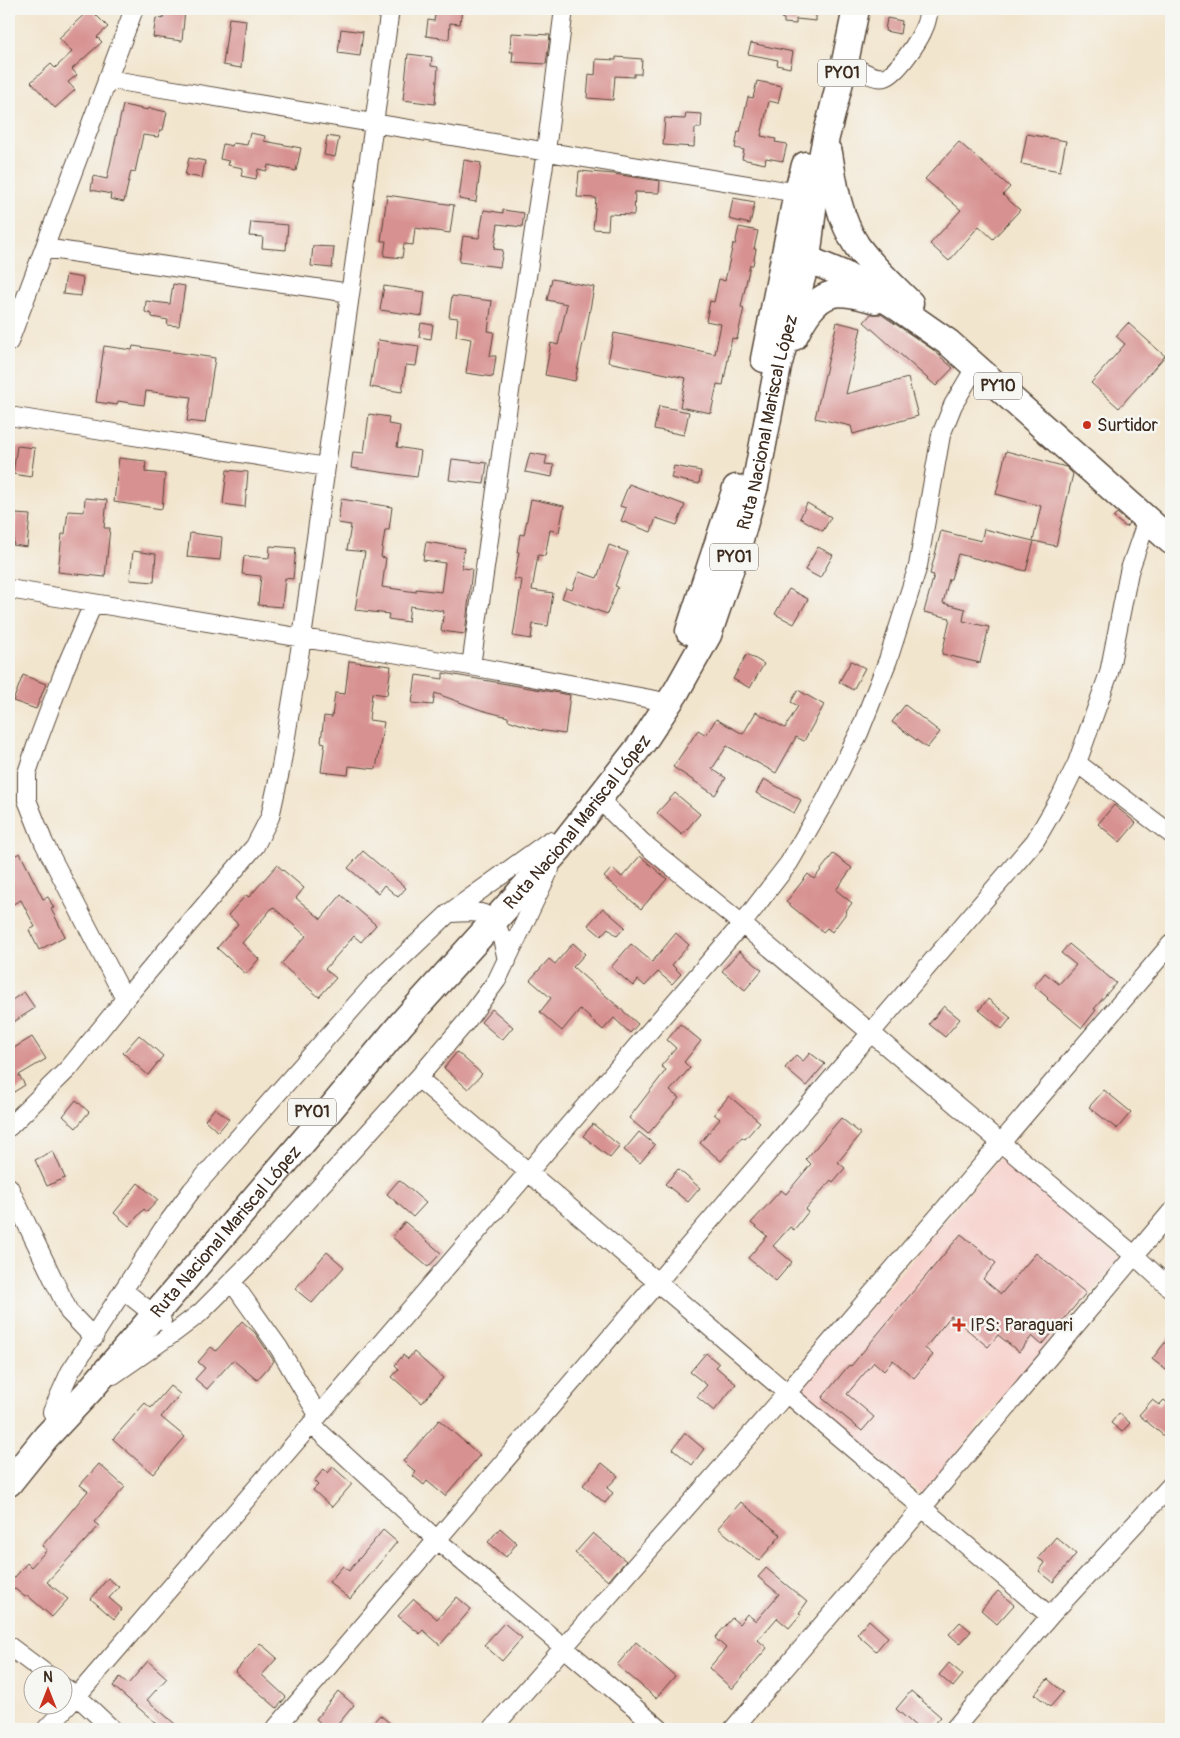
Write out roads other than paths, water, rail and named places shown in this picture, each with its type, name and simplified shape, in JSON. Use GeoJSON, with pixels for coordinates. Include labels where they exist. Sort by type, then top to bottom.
{"type":"FeatureCollection","features":[{"type":"Feature","properties":{"kind":"highway","name":"Ruta Nacional Mariscal López"},"geometry":{"type":"LineString","coordinates":[[554,845],[632,739],[656,700],[691,627],[738,481],[800,181],[840,9]]}},
{"type":"Feature","properties":{"kind":"highway","name":"Ruta Nacional Mariscal López"},"geometry":{"type":"LineString","coordinates":[[9,1456],[24,1444],[80,1382],[150,1311],[319,1123],[488,917],[599,799],[643,742],[676,692],[708,635],[737,550],[755,486],[778,366],[807,259],[815,192],[856,9]]}},
{"type":"Feature","properties":{"kind":"highway"},"geometry":{"type":"LineString","coordinates":[[826,138],[835,192],[848,230],[856,244],[867,259],[949,343]]}},
{"type":"Feature","properties":{"kind":"highway"},"geometry":{"type":"LineString","coordinates":[[773,308],[807,259],[800,181]]}},
{"type":"Feature","properties":{"kind":"highway","name":"PY10"},"geometry":{"type":"LineString","coordinates":[[807,259],[843,274],[893,304],[949,343],[1171,541]]}},
{"type":"Feature","properties":{"kind":"highway"},"geometry":{"type":"LineString","coordinates":[[778,366],[804,317],[812,307],[832,294],[846,294],[893,304]]}},
{"type":"Feature","properties":{"kind":"highway","name":"Ruta Nacional Mariscal López"},"geometry":{"type":"LineString","coordinates":[[9,1484],[46,1437],[90,1390],[150,1311]]}},
{"type":"Feature","properties":{"kind":"street"},"geometry":{"type":"LineString","coordinates":[[9,342],[134,9]]}},
{"type":"Feature","properties":{"kind":"street"},"geometry":{"type":"LineString","coordinates":[[9,1128],[68,1068],[255,846],[270,817],[281,767],[302,638],[390,9]]}},
{"type":"Feature","properties":{"kind":"street"},"geometry":{"type":"LineString","coordinates":[[471,666],[546,151],[564,9]]}},
{"type":"Feature","properties":{"kind":"street"},"geometry":{"type":"LineString","coordinates":[[845,62],[874,77],[886,77],[896,70],[916,43],[924,28],[929,9]]}},
{"type":"Feature","properties":{"kind":"street"},"geometry":{"type":"LineString","coordinates":[[107,79],[546,151],[800,181]]}},
{"type":"Feature","properties":{"kind":"street"},"geometry":{"type":"LineString","coordinates":[[44,248],[350,293]]}},
{"type":"Feature","properties":{"kind":"street"},"geometry":{"type":"LineString","coordinates":[[46,1729],[77,1696],[742,924],[790,863],[826,799],[859,733],[888,660],[918,566],[941,435],[953,405],[976,366]]}},
{"type":"Feature","properties":{"kind":"street"},"geometry":{"type":"LineString","coordinates":[[9,416],[326,467]]}},
{"type":"Feature","properties":{"kind":"street"},"geometry":{"type":"LineString","coordinates":[[274,1729],[1035,841],[1060,798],[1077,763],[1108,673],[1129,572],[1147,520]]}},
{"type":"Feature","properties":{"kind":"street"},"geometry":{"type":"LineString","coordinates":[[9,589],[471,666],[656,700]]}},
{"type":"Feature","properties":{"kind":"street"},"geometry":{"type":"LineString","coordinates":[[93,604],[64,671],[37,743],[27,773],[27,800],[44,844],[125,999]]}},
{"type":"Feature","properties":{"kind":"street"},"geometry":{"type":"LineString","coordinates":[[1077,763],[1171,834]]}},
{"type":"Feature","properties":{"kind":"street"},"geometry":{"type":"LineString","coordinates":[[599,799],[642,842],[742,924],[1171,1289]]}},
{"type":"Feature","properties":{"kind":"street"},"geometry":{"type":"LineString","coordinates":[[52,1412],[70,1372],[163,1230],[192,1190],[375,983],[448,913],[554,845]]}},
{"type":"Feature","properties":{"kind":"street"},"geometry":{"type":"LineString","coordinates":[[90,1390],[200,1313],[232,1282],[418,1078],[466,1022],[497,980],[507,961],[554,845]]}},
{"type":"Feature","properties":{"kind":"street"},"geometry":{"type":"LineString","coordinates":[[448,913],[488,917],[504,945],[507,961]]}},
{"type":"Feature","properties":{"kind":"street"},"geometry":{"type":"LineString","coordinates":[[492,1729],[787,1393],[1171,944]]}},
{"type":"Feature","properties":{"kind":"street"},"geometry":{"type":"LineString","coordinates":[[418,1078],[1050,1616]]}},
{"type":"Feature","properties":{"kind":"street"},"geometry":{"type":"LineString","coordinates":[[9,1187],[70,1312],[94,1338]]}},
{"type":"Feature","properties":{"kind":"street"},"geometry":{"type":"LineString","coordinates":[[732,1729],[922,1508],[1171,1212]]}},
{"type":"Feature","properties":{"kind":"street"},"geometry":{"type":"LineString","coordinates":[[232,1282],[278,1348],[315,1419],[437,1540],[660,1729]]}},
{"type":"Feature","properties":{"kind":"street"},"geometry":{"type":"LineString","coordinates":[[123,1290],[175,1332]]}},
{"type":"Feature","properties":{"kind":"street"},"geometry":{"type":"LineString","coordinates":[[954,1729],[1050,1616],[1171,1485]]}},
{"type":"Feature","properties":{"kind":"street"},"geometry":{"type":"LineString","coordinates":[[9,1646],[36,1666]]}},
{"type":"Feature","properties":{"kind":"street"},"geometry":{"type":"LineString","coordinates":[[72,1693],[112,1729]]}},
{"type":"Feature","properties":{"kind":"place","name":"Surtidor"},"geometry":{"type":"Point","coordinates":[1087,425]}},
{"type":"Feature","properties":{"kind":"place","name":"IPS: Paraguari"},"geometry":{"type":"Point","coordinates":[959,1325]}}]}
